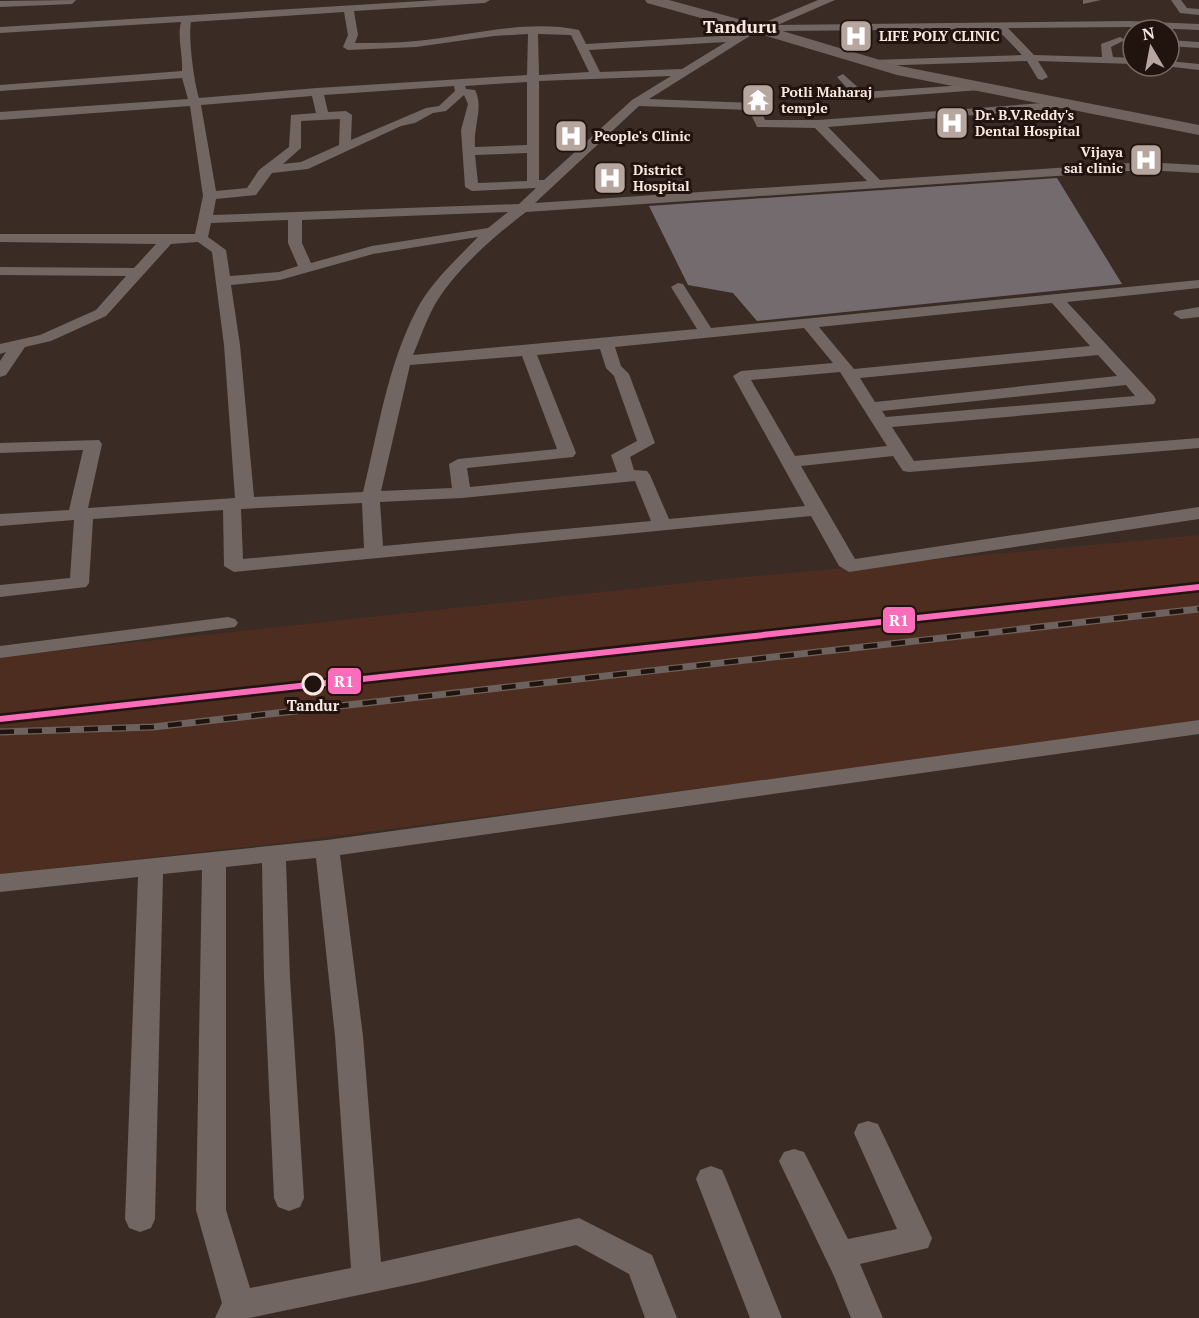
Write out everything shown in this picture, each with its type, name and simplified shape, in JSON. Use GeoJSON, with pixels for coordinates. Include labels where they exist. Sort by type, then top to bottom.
{"type":"FeatureCollection","features":[{"type":"Feature","properties":{"kind":"highway"},"geometry":{"type":"LineString","coordinates":[[652,0],[745,31],[771,28],[872,63],[980,87],[1199,130]]}},
{"type":"Feature","properties":{"kind":"main road"},"geometry":{"type":"LineString","coordinates":[[771,28],[814,0]]}},
{"type":"Feature","properties":{"kind":"main road"},"geometry":{"type":"LineString","coordinates":[[801,10],[829,0]]}},
{"type":"Feature","properties":{"kind":"street"},"geometry":{"type":"LineString","coordinates":[[250,0],[251,15]]}},
{"type":"Feature","properties":{"kind":"street"},"geometry":{"type":"LineString","coordinates":[[1,31],[485,0]]}},
{"type":"Feature","properties":{"kind":"street"},"geometry":{"type":"LineString","coordinates":[[1176,0],[1184,11],[1199,12]]}},
{"type":"Feature","properties":{"kind":"street"},"geometry":{"type":"LineString","coordinates":[[0,4],[72,1],[64,26]]}},
{"type":"Feature","properties":{"kind":"street"},"geometry":{"type":"LineString","coordinates":[[348,9],[353,35],[348,47],[416,44],[494,33],[575,32],[596,74]]}},
{"type":"Feature","properties":{"kind":"street"},"geometry":{"type":"LineString","coordinates":[[187,19],[183,35],[188,51],[188,82],[195,102],[210,196],[207,219],[201,238]]}},
{"type":"Feature","properties":{"kind":"street"},"geometry":{"type":"LineString","coordinates":[[771,28],[1118,24],[1199,27]]}},
{"type":"Feature","properties":{"kind":"street"},"geometry":{"type":"LineString","coordinates":[[1108,59],[1105,45],[1120,40],[1118,24]]}},
{"type":"Feature","properties":{"kind":"street"},"geometry":{"type":"LineString","coordinates":[[1000,26],[1031,58],[1042,77]]}},
{"type":"Feature","properties":{"kind":"street"},"geometry":{"type":"LineString","coordinates":[[533,31],[533,149],[540,184]]}},
{"type":"Feature","properties":{"kind":"street"},"geometry":{"type":"LineString","coordinates":[[582,47],[745,31]]}},
{"type":"Feature","properties":{"kind":"street"},"geometry":{"type":"LineString","coordinates":[[375,548],[371,497],[403,361],[424,310],[453,272],[492,231],[521,208],[540,184],[636,102],[745,31]]}},
{"type":"Feature","properties":{"kind":"street"},"geometry":{"type":"LineString","coordinates":[[1181,44],[1199,45]]}},
{"type":"Feature","properties":{"kind":"street"},"geometry":{"type":"LineString","coordinates":[[872,63],[1031,58],[1121,60]]}},
{"type":"Feature","properties":{"kind":"street"},"geometry":{"type":"LineString","coordinates":[[1181,65],[1199,67]]}},
{"type":"Feature","properties":{"kind":"street"},"geometry":{"type":"LineString","coordinates":[[0,125],[195,102],[317,91],[460,87],[533,77],[685,72]]}},
{"type":"Feature","properties":{"kind":"street"},"geometry":{"type":"LineString","coordinates":[[0,88],[188,74]]}},
{"type":"Feature","properties":{"kind":"street"},"geometry":{"type":"LineString","coordinates":[[843,77],[860,96],[980,87]]}},
{"type":"Feature","properties":{"kind":"street"},"geometry":{"type":"LineString","coordinates":[[269,169],[304,166],[345,144],[430,110],[442,109],[460,87]]}},
{"type":"Feature","properties":{"kind":"street"},"geometry":{"type":"LineString","coordinates":[[460,87],[471,92],[474,104],[467,130],[472,187],[540,184]]}},
{"type":"Feature","properties":{"kind":"street"},"geometry":{"type":"LineString","coordinates":[[317,91],[323,116]]}},
{"type":"Feature","properties":{"kind":"street"},"geometry":{"type":"LineString","coordinates":[[636,102],[754,107],[761,124],[818,124],[1070,105]]}},
{"type":"Feature","properties":{"kind":"street"},"geometry":{"type":"LineString","coordinates":[[210,196],[251,192],[269,169],[296,148],[295,117],[346,115],[345,144]]}},
{"type":"Feature","properties":{"kind":"street"},"geometry":{"type":"LineString","coordinates":[[818,124],[876,183]]}},
{"type":"Feature","properties":{"kind":"street"},"geometry":{"type":"LineString","coordinates":[[469,151],[533,149]]}},
{"type":"Feature","properties":{"kind":"street"},"geometry":{"type":"LineString","coordinates":[[207,219],[521,208],[1144,166],[1199,169]]}},
{"type":"Feature","properties":{"kind":"street"},"geometry":{"type":"LineString","coordinates":[[295,216],[295,243],[306,268]]}},
{"type":"Feature","properties":{"kind":"street"},"geometry":{"type":"LineString","coordinates":[[223,281],[280,276],[372,250],[492,231]]}},
{"type":"Feature","properties":{"kind":"street"},"geometry":{"type":"LineString","coordinates":[[0,238],[167,240],[201,238],[219,250],[232,345],[238,503],[234,566],[375,548],[817,510]]}},
{"type":"Feature","properties":{"kind":"street"},"geometry":{"type":"LineString","coordinates":[[0,349],[45,338],[101,313],[167,240]]}},
{"type":"Feature","properties":{"kind":"street"},"geometry":{"type":"LineString","coordinates":[[0,271],[138,272]]}},
{"type":"Feature","properties":{"kind":"street"},"geometry":{"type":"LineString","coordinates":[[403,361],[528,351],[1199,284]]}},
{"type":"Feature","properties":{"kind":"street"},"geometry":{"type":"LineString","coordinates":[[678,286],[706,332]]}},
{"type":"Feature","properties":{"kind":"street"},"geometry":{"type":"LineString","coordinates":[[881,423],[1148,400],[1056,298]]}},
{"type":"Feature","properties":{"kind":"street"},"geometry":{"type":"LineString","coordinates":[[1181,314],[1199,312]]}},
{"type":"Feature","properties":{"kind":"street"},"geometry":{"type":"LineString","coordinates":[[808,323],[847,370],[909,467],[1199,443]]}},
{"type":"Feature","properties":{"kind":"street"},"geometry":{"type":"LineString","coordinates":[[606,342],[614,368],[621,374],[646,443],[620,455],[627,476]]}},
{"type":"Feature","properties":{"kind":"street"},"geometry":{"type":"LineString","coordinates":[[0,372],[20,344]]}},
{"type":"Feature","properties":{"kind":"street"},"geometry":{"type":"LineString","coordinates":[[1102,350],[741,376],[849,566],[1199,513]]}},
{"type":"Feature","properties":{"kind":"street"},"geometry":{"type":"LineString","coordinates":[[462,494],[458,464],[567,453],[528,351]]}},
{"type":"Feature","properties":{"kind":"street"},"geometry":{"type":"LineString","coordinates":[[871,407],[1130,380]]}},
{"type":"Feature","properties":{"kind":"street"},"geometry":{"type":"LineString","coordinates":[[0,448],[93,444],[81,514],[79,583],[0,591]]}},
{"type":"Feature","properties":{"kind":"street"},"geometry":{"type":"LineString","coordinates":[[788,462],[898,450]]}},
{"type":"Feature","properties":{"kind":"street"},"geometry":{"type":"LineString","coordinates":[[0,520],[238,503],[462,494],[641,475],[662,525]]}},
{"type":"Feature","properties":{"kind":"street"},"geometry":{"type":"LineString","coordinates":[[0,652],[228,623]]}},
{"type":"Feature","properties":{"kind":"street"},"geometry":{"type":"LineString","coordinates":[[0,883],[327,848],[1199,727]]}},
{"type":"Feature","properties":{"kind":"street"},"geometry":{"type":"LineString","coordinates":[[327,848],[349,1036],[367,1279]]}},
{"type":"Feature","properties":{"kind":"street"},"geometry":{"type":"LineString","coordinates":[[274,854],[277,978],[289,1198]]}},
{"type":"Feature","properties":{"kind":"street"},"geometry":{"type":"LineString","coordinates":[[214,860],[211,1210],[235,1311],[579,1231],[641,1265],[661,1318]]}},
{"type":"Feature","properties":{"kind":"street"},"geometry":{"type":"LineString","coordinates":[[140,1219],[151,867]]}},
{"type":"Feature","properties":{"kind":"street"},"geometry":{"type":"LineString","coordinates":[[840,1255],[917,1238],[868,1133]]}},
{"type":"Feature","properties":{"kind":"street"},"geometry":{"type":"LineString","coordinates":[[794,1161],[840,1255],[867,1318]]}},
{"type":"Feature","properties":{"kind":"street"},"geometry":{"type":"LineString","coordinates":[[711,1179],[766,1318]]}},
{"type":"Feature","properties":{"kind":"shaded area"},"geometry":{"type":"Polygon","coordinates":[[[1199,535],[1199,723],[290,842],[0,874],[0,657],[713,580],[1199,535]]]}},
{"type":"Feature","properties":{"kind":"building"},"geometry":{"type":"Polygon","coordinates":[[[1057,178],[1122,284],[757,321],[733,293],[688,285],[649,206],[1057,178]]]}},
{"type":"Feature","properties":{"kind":"railway"},"geometry":{"type":"LineString","coordinates":[[0,732],[153,727],[1199,609]]}},
{"type":"Feature","properties":{"kind":"transit line","name":"R1"},"geometry":{"type":"LineString","coordinates":[[0,719],[1199,587]]}},
{"type":"Feature","properties":{"kind":"place","name":"LIFE POLY CLINIC"},"geometry":{"type":"Point","coordinates":[856,36]}},
{"type":"Feature","properties":{"kind":"place","name":"Potli Maharaj temple"},"geometry":{"type":"Point","coordinates":[758,100]}},
{"type":"Feature","properties":{"kind":"place","name":"Dr. B.V.Reddy's Dental Hospital"},"geometry":{"type":"Point","coordinates":[952,123]}},
{"type":"Feature","properties":{"kind":"place","name":"People's Clinic"},"geometry":{"type":"Point","coordinates":[571,136]}},
{"type":"Feature","properties":{"kind":"place","name":"Vijaya sai clinic"},"geometry":{"type":"Point","coordinates":[1146,160]}},
{"type":"Feature","properties":{"kind":"place","name":"District Hospital"},"geometry":{"type":"Point","coordinates":[610,178]}},
{"type":"Feature","properties":{"kind":"place","name":"Tandur"},"geometry":{"type":"Point","coordinates":[313,684]}},
{"type":"Feature","properties":{"kind":"district","name":"Tanduru"},"geometry":{"type":"Point","coordinates":[740,27]}}]}
